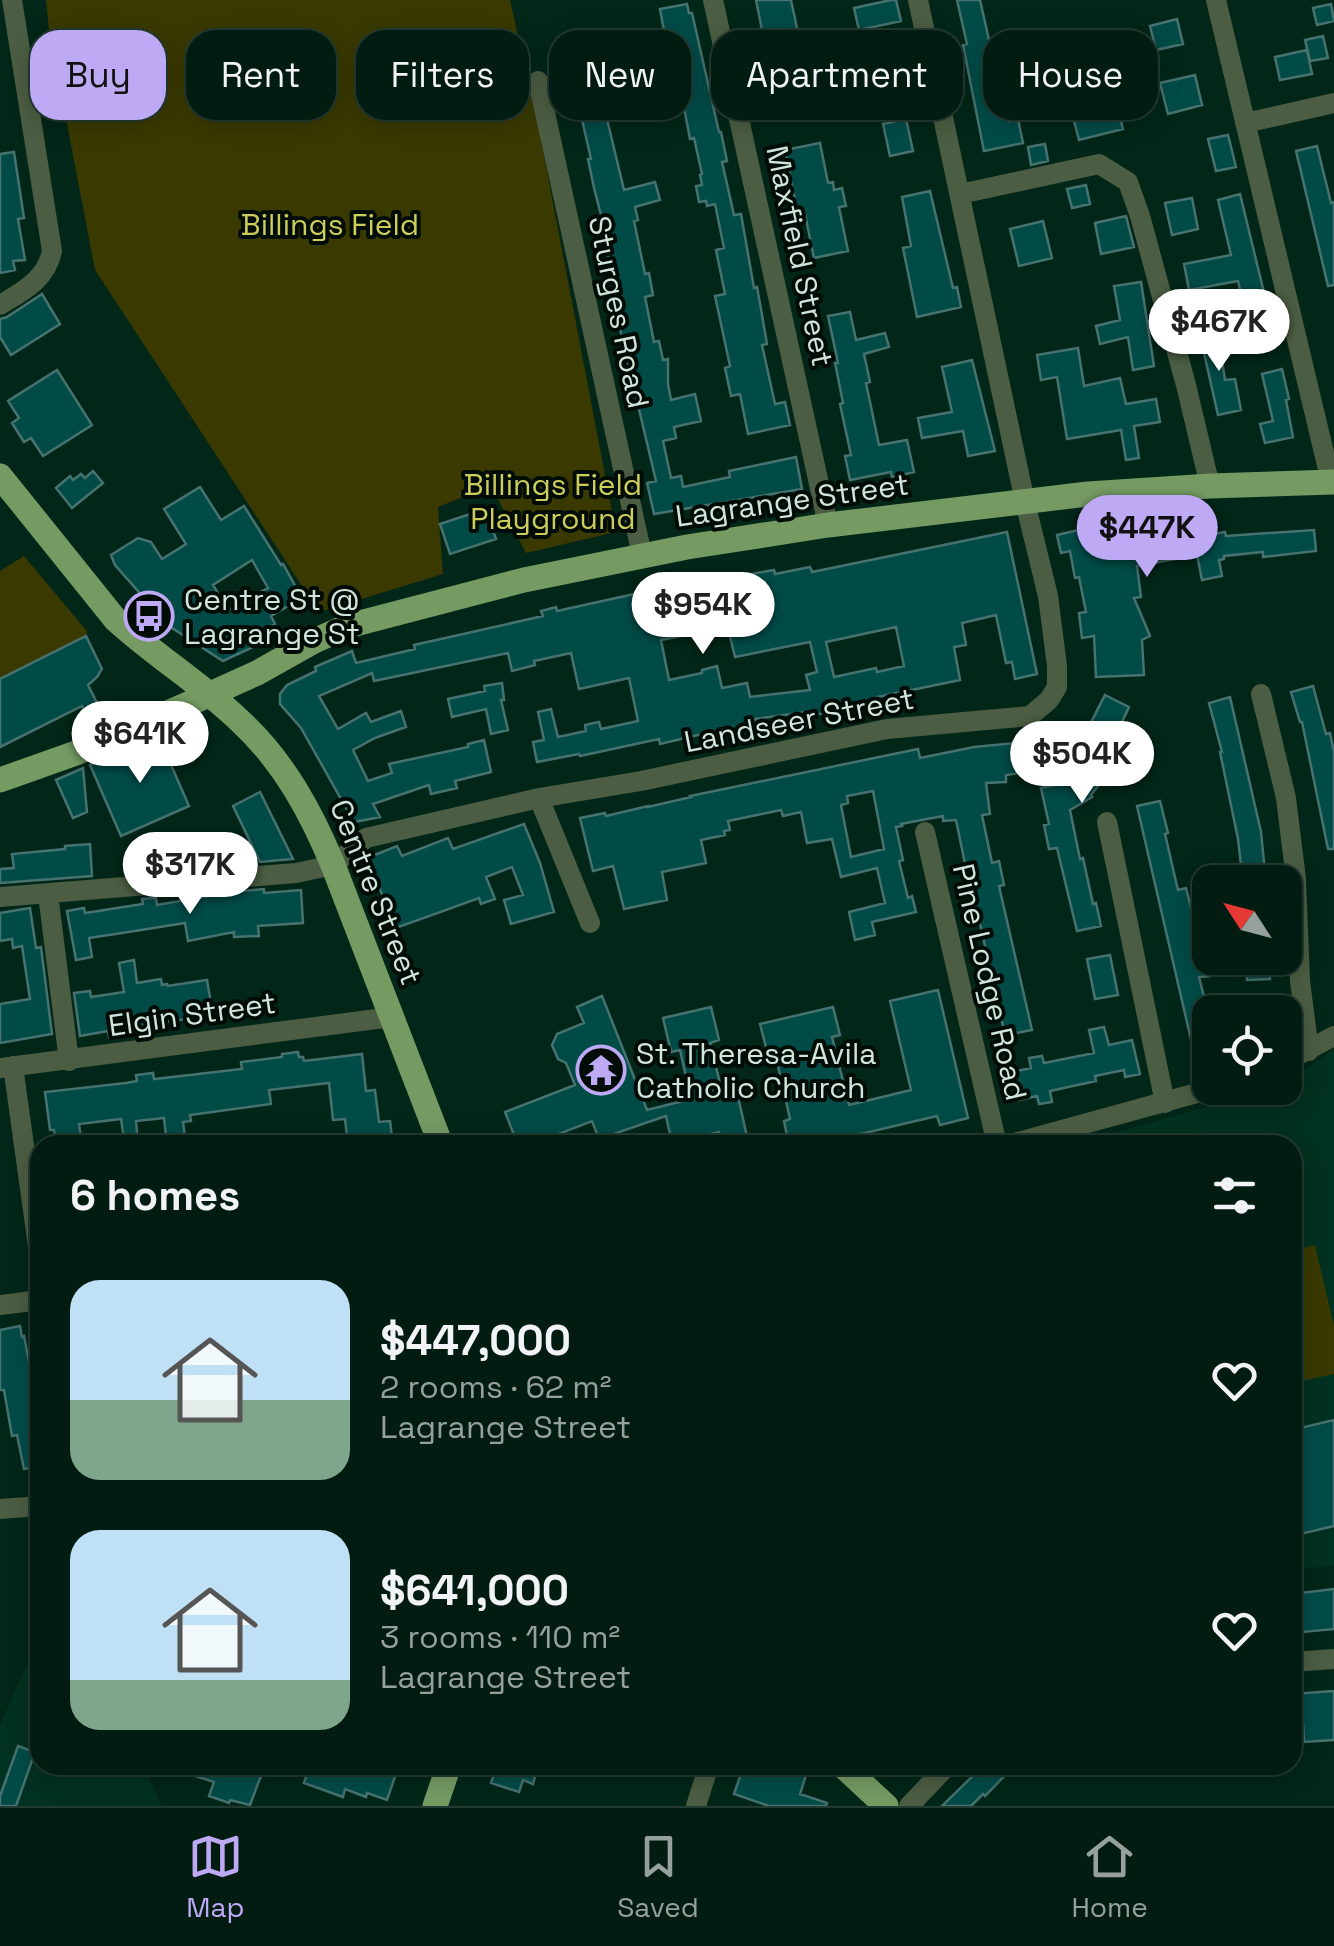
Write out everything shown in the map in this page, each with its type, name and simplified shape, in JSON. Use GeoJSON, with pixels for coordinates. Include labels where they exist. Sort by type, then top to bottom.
{"type":"FeatureCollection","features":[{"type":"Feature","properties":{"kind":"main road","name":"Centre Street"},"geometry":{"type":"LineString","coordinates":[[0,476],[115,619],[245,725],[291,782],[334,865],[438,1135]]}},
{"type":"Feature","properties":{"kind":"main road","name":"Lagrange Street"},"geometry":{"type":"LineString","coordinates":[[0,780],[76,753],[209,695],[348,626],[524,580],[828,525],[1088,494],[1333,482]]}},
{"type":"Feature","properties":{"kind":"main road"},"geometry":{"type":"LineString","coordinates":[[436,1806],[446,1775]]}},
{"type":"Feature","properties":{"kind":"main road"},"geometry":{"type":"LineString","coordinates":[[853,1775],[886,1806]]}},
{"type":"Feature","properties":{"kind":"street"},"geometry":{"type":"LineString","coordinates":[[0,305],[37,281],[45,272],[52,251],[12,0]]}},
{"type":"Feature","properties":{"kind":"street","name":"Maxfield Street"},"geometry":{"type":"LineString","coordinates":[[713,0],[828,525]]}},
{"type":"Feature","properties":{"kind":"street","name":"Landseer Street"},"geometry":{"type":"LineString","coordinates":[[334,865],[366,838],[538,798],[641,782],[888,729],[1030,716],[1049,700],[1057,687],[1057,666],[1048,596],[918,0]]}},
{"type":"Feature","properties":{"kind":"street"},"geometry":{"type":"LineString","coordinates":[[1216,0],[1333,482]]}},
{"type":"Feature","properties":{"kind":"street","name":"Sturges Road"},"geometry":{"type":"LineString","coordinates":[[538,80],[642,556]]}},
{"type":"Feature","properties":{"kind":"street"},"geometry":{"type":"LineString","coordinates":[[1245,123],[1334,103]]}},
{"type":"Feature","properties":{"kind":"street"},"geometry":{"type":"LineString","coordinates":[[960,194],[1099,164],[1128,182],[1186,384],[1210,486]]}},
{"type":"Feature","properties":{"kind":"street"},"geometry":{"type":"LineString","coordinates":[[1261,694],[1286,798],[1309,1051]]}},
{"type":"Feature","properties":{"kind":"street"},"geometry":{"type":"LineString","coordinates":[[538,798],[590,923]]}},
{"type":"Feature","properties":{"kind":"street"},"geometry":{"type":"LineString","coordinates":[[1107,822],[1165,1103]]}},
{"type":"Feature","properties":{"kind":"street","name":"Pine Lodge Road"},"geometry":{"type":"LineString","coordinates":[[924,832],[995,1135]]}},
{"type":"Feature","properties":{"kind":"street"},"geometry":{"type":"LineString","coordinates":[[0,897],[296,873],[334,865]]}},
{"type":"Feature","properties":{"kind":"street"},"geometry":{"type":"LineString","coordinates":[[48,894],[70,1061]]}},
{"type":"Feature","properties":{"kind":"street","name":"Elgin Street"},"geometry":{"type":"LineString","coordinates":[[7,1067],[392,1017]]}},
{"type":"Feature","properties":{"kind":"street"},"geometry":{"type":"LineString","coordinates":[[1302,1054],[1334,1036]]}},
{"type":"Feature","properties":{"kind":"street"},"geometry":{"type":"LineString","coordinates":[[7,1067],[30,1202]]}},
{"type":"Feature","properties":{"kind":"street"},"geometry":{"type":"LineString","coordinates":[[1045,1135],[1192,1095]]}},
{"type":"Feature","properties":{"kind":"street"},"geometry":{"type":"LineString","coordinates":[[0,1305],[30,1301]]}},
{"type":"Feature","properties":{"kind":"street"},"geometry":{"type":"LineString","coordinates":[[0,1509],[30,1507]]}},
{"type":"Feature","properties":{"kind":"street"},"geometry":{"type":"LineString","coordinates":[[1302,1661],[1334,1659]]}},
{"type":"Feature","properties":{"kind":"street"},"geometry":{"type":"LineString","coordinates":[[696,1806],[706,1775]]}},
{"type":"Feature","properties":{"kind":"street"},"geometry":{"type":"LineString","coordinates":[[909,1806],[938,1775]]}},
{"type":"Feature","properties":{"kind":"shaded area"},"geometry":{"type":"Polygon","coordinates":[[[1334,1049],[1334,1566],[1302,1568],[1302,1135],[1107,1135],[1214,1105],[1302,1105],[1302,1072],[1334,1049]]]}},
{"type":"Feature","properties":{"kind":"shaded area"},"geometry":{"type":"Polygon","coordinates":[[[30,1657],[30,1775],[148,1775],[162,1806],[0,1806],[0,1725],[30,1657]]]}},
{"type":"Feature","properties":{"kind":"green space","name":"Billings Field"},"geometry":{"type":"Polygon","coordinates":[[[46,0],[510,0],[517,30],[356,30],[356,120],[529,120],[529,86],[616,532],[526,553],[491,486],[438,507],[443,574],[319,612],[95,270],[66,120],[166,120],[166,30],[49,30],[46,0]]]}},
{"type":"Feature","properties":{"kind":"green space"},"geometry":{"type":"Polygon","coordinates":[[[24,556],[87,631],[86,636],[0,679],[0,571],[24,556]]]}},
{"type":"Feature","properties":{"kind":"green space"},"geometry":{"type":"Polygon","coordinates":[[[1315,1245],[1334,1326],[1334,1374],[1302,1381],[1302,1248],[1315,1245]]]}},
{"type":"Feature","properties":{"kind":"building"},"geometry":{"type":"Polygon","coordinates":[[[756,0],[791,0],[797,30],[762,30],[756,0]]]}},
{"type":"Feature","properties":{"kind":"building"},"geometry":{"type":"Polygon","coordinates":[[[896,0],[901,21],[859,30],[854,8],[896,0]]]}},
{"type":"Feature","properties":{"kind":"building"},"geometry":{"type":"Polygon","coordinates":[[[957,0],[980,0],[987,30],[983,30],[983,120],[1018,120],[1023,143],[984,151],[963,45],[967,44],[957,0]]]}},
{"type":"Feature","properties":{"kind":"building"},"geometry":{"type":"Polygon","coordinates":[[[687,4],[692,13],[711,97],[711,120],[716,120],[721,132],[727,161],[722,162],[734,215],[741,214],[754,288],[757,287],[767,344],[762,345],[775,404],[785,402],[790,425],[748,434],[740,394],[731,396],[725,368],[730,366],[715,296],[725,294],[716,250],[724,248],[715,204],[699,202],[696,186],[702,185],[702,174],[686,120],[691,120],[691,30],[664,30],[660,9],[687,4]]]}},
{"type":"Feature","properties":{"kind":"building"},"geometry":{"type":"Polygon","coordinates":[[[1331,4],[1334,21],[1317,25],[1313,8],[1331,4]]]}},
{"type":"Feature","properties":{"kind":"building"},"geometry":{"type":"Polygon","coordinates":[[[1177,19],[1183,44],[1158,50],[1158,30],[1151,30],[1150,26],[1177,19]]]}},
{"type":"Feature","properties":{"kind":"building"},"geometry":{"type":"Polygon","coordinates":[[[1323,36],[1328,58],[1310,61],[1305,40],[1323,36]]]}},
{"type":"Feature","properties":{"kind":"building"},"geometry":{"type":"Polygon","coordinates":[[[1307,50],[1312,74],[1280,80],[1275,57],[1307,50]]]}},
{"type":"Feature","properties":{"kind":"building"},"geometry":{"type":"Polygon","coordinates":[[[1195,75],[1202,105],[1168,114],[1160,83],[1195,75]]]}},
{"type":"Feature","properties":{"kind":"building"},"geometry":{"type":"Polygon","coordinates":[[[582,120],[607,120],[624,190],[655,182],[660,200],[635,207],[638,220],[634,221],[653,295],[645,297],[654,342],[659,341],[663,360],[668,359],[671,400],[695,394],[701,421],[674,427],[676,438],[663,441],[671,478],[681,476],[683,487],[730,477],[729,471],[796,457],[802,489],[654,514],[647,483],[656,481],[616,312],[622,310],[612,262],[609,263],[582,120]]]}},
{"type":"Feature","properties":{"kind":"building"},"geometry":{"type":"Polygon","coordinates":[[[906,120],[913,151],[890,156],[883,124],[906,120]]]}},
{"type":"Feature","properties":{"kind":"building"},"geometry":{"type":"Polygon","coordinates":[[[1121,120],[1123,129],[1079,140],[1074,121],[1121,120]]]}},
{"type":"Feature","properties":{"kind":"building"},"geometry":{"type":"Polygon","coordinates":[[[1228,135],[1236,167],[1216,171],[1208,139],[1228,135]]]}},
{"type":"Feature","properties":{"kind":"building"},"geometry":{"type":"Polygon","coordinates":[[[820,143],[828,183],[833,182],[834,190],[842,188],[846,206],[839,207],[848,251],[814,258],[805,214],[798,216],[785,150],[820,143]]]}},
{"type":"Feature","properties":{"kind":"building"},"geometry":{"type":"Polygon","coordinates":[[[1045,144],[1048,161],[1031,165],[1028,147],[1045,144]]]}},
{"type":"Feature","properties":{"kind":"building"},"geometry":{"type":"Polygon","coordinates":[[[1317,146],[1331,203],[1334,202],[1334,285],[1328,286],[1296,151],[1317,146]]]}},
{"type":"Feature","properties":{"kind":"building"},"geometry":{"type":"Polygon","coordinates":[[[14,152],[24,218],[18,219],[25,260],[13,261],[15,270],[0,273],[0,154],[14,152]]]}},
{"type":"Feature","properties":{"kind":"building"},"geometry":{"type":"Polygon","coordinates":[[[1086,185],[1090,204],[1072,208],[1067,189],[1086,185]]]}},
{"type":"Feature","properties":{"kind":"building"},"geometry":{"type":"Polygon","coordinates":[[[930,191],[961,307],[917,317],[903,248],[911,246],[902,197],[930,191]]]}},
{"type":"Feature","properties":{"kind":"building"},"geometry":{"type":"Polygon","coordinates":[[[1240,194],[1276,342],[1254,347],[1238,281],[1189,290],[1184,264],[1231,255],[1218,200],[1240,194]]]}},
{"type":"Feature","properties":{"kind":"building"},"geometry":{"type":"Polygon","coordinates":[[[1192,198],[1198,229],[1172,235],[1165,203],[1192,198]]]}},
{"type":"Feature","properties":{"kind":"building"},"geometry":{"type":"Polygon","coordinates":[[[1126,216],[1134,247],[1101,254],[1095,223],[1126,216]]]}},
{"type":"Feature","properties":{"kind":"building"},"geometry":{"type":"Polygon","coordinates":[[[1043,221],[1052,258],[1019,266],[1010,229],[1043,221]]]}},
{"type":"Feature","properties":{"kind":"building"},"geometry":{"type":"Polygon","coordinates":[[[1141,282],[1154,366],[1133,370],[1128,337],[1100,344],[1096,326],[1120,320],[1114,286],[1141,282]]]}},
{"type":"Feature","properties":{"kind":"building"},"geometry":{"type":"Polygon","coordinates":[[[42,294],[60,324],[11,355],[0,337],[0,319],[42,294]]]}},
{"type":"Feature","properties":{"kind":"building"},"geometry":{"type":"Polygon","coordinates":[[[850,312],[856,340],[885,333],[889,347],[864,354],[870,382],[866,383],[879,445],[907,440],[914,472],[850,480],[845,456],[851,455],[828,316],[850,312]]]}},
{"type":"Feature","properties":{"kind":"building"},"geometry":{"type":"Polygon","coordinates":[[[1217,327],[1225,380],[1235,379],[1241,410],[1218,415],[1199,331],[1217,327]]]}},
{"type":"Feature","properties":{"kind":"building"},"geometry":{"type":"Polygon","coordinates":[[[1078,348],[1084,386],[1120,378],[1126,404],[1156,399],[1160,422],[1134,426],[1139,458],[1126,460],[1121,430],[1067,439],[1057,377],[1041,380],[1037,355],[1078,348]]]}},
{"type":"Feature","properties":{"kind":"building"},"geometry":{"type":"Polygon","coordinates":[[[972,360],[995,451],[968,456],[963,431],[922,438],[918,418],[952,412],[942,367],[972,360]]]}},
{"type":"Feature","properties":{"kind":"building"},"geometry":{"type":"Polygon","coordinates":[[[1282,369],[1293,437],[1265,443],[1260,424],[1273,421],[1262,374],[1282,369]]]}},
{"type":"Feature","properties":{"kind":"building"},"geometry":{"type":"Polygon","coordinates":[[[57,370],[92,425],[43,456],[31,438],[24,442],[12,423],[19,418],[8,401],[57,370]]]}},
{"type":"Feature","properties":{"kind":"building"},"geometry":{"type":"Polygon","coordinates":[[[93,471],[103,483],[72,508],[56,488],[70,476],[73,480],[81,474],[85,478],[93,471]]]}},
{"type":"Feature","properties":{"kind":"building"},"geometry":{"type":"Polygon","coordinates":[[[200,487],[221,520],[244,506],[302,598],[271,616],[275,624],[246,640],[251,648],[223,661],[169,626],[115,565],[111,555],[138,538],[151,542],[162,559],[186,544],[164,509],[200,487]],[[252,560],[213,585],[228,610],[268,588],[252,560]]]}},
{"type":"Feature","properties":{"kind":"building"},"geometry":{"type":"Polygon","coordinates":[[[485,509],[496,539],[450,554],[440,524],[485,509]]]}},
{"type":"Feature","properties":{"kind":"building"},"geometry":{"type":"Polygon","coordinates":[[[1122,520],[1126,541],[1179,532],[1181,540],[1225,532],[1226,536],[1314,530],[1316,551],[1263,557],[1263,552],[1224,556],[1219,560],[1222,576],[1202,580],[1197,555],[1137,566],[1141,597],[1134,598],[1150,636],[1142,640],[1144,675],[1096,677],[1094,636],[1082,638],[1079,613],[1086,612],[1079,577],[1075,578],[1070,551],[1061,553],[1057,535],[1122,520]]]}},
{"type":"Feature","properties":{"kind":"building"},"geometry":{"type":"Polygon","coordinates":[[[1007,532],[1037,674],[1015,679],[1012,662],[1006,663],[996,615],[962,623],[966,645],[954,647],[960,680],[815,715],[814,711],[755,719],[756,722],[746,724],[747,729],[733,732],[732,727],[660,744],[659,739],[537,762],[533,742],[544,740],[538,712],[551,709],[558,737],[586,731],[585,725],[599,722],[601,729],[638,721],[629,678],[579,689],[571,653],[534,661],[535,665],[512,671],[508,653],[374,681],[372,673],[319,696],[338,729],[366,713],[371,722],[401,711],[406,727],[353,750],[368,781],[392,773],[389,764],[484,740],[491,772],[455,781],[457,788],[431,794],[429,785],[373,804],[380,817],[354,822],[301,728],[280,704],[280,694],[287,685],[352,651],[356,663],[415,649],[414,645],[543,616],[541,611],[556,607],[557,611],[774,570],[775,574],[810,567],[812,572],[1007,532]],[[896,627],[826,642],[834,677],[904,666],[896,627]],[[728,628],[661,640],[669,680],[717,666],[722,688],[747,683],[750,697],[810,690],[806,675],[817,672],[810,642],[735,657],[728,628]]]}},
{"type":"Feature","properties":{"kind":"building"},"geometry":{"type":"Polygon","coordinates":[[[86,636],[102,669],[88,685],[101,711],[88,718],[82,706],[0,747],[0,679],[86,636]]]}},
{"type":"Feature","properties":{"kind":"building"},"geometry":{"type":"Polygon","coordinates":[[[502,683],[501,700],[508,730],[491,734],[486,709],[452,717],[448,699],[502,683]]]}},
{"type":"Feature","properties":{"kind":"building"},"geometry":{"type":"Polygon","coordinates":[[[1313,686],[1334,752],[1334,849],[1328,849],[1302,722],[1291,692],[1313,686]]]}},
{"type":"Feature","properties":{"kind":"building"},"geometry":{"type":"Polygon","coordinates":[[[1105,695],[1129,707],[1107,754],[1117,762],[1092,797],[1070,810],[1101,926],[1077,931],[1057,848],[1049,849],[1044,825],[1049,824],[1041,788],[1094,777],[1067,755],[1086,732],[1105,695]]]}},
{"type":"Feature","properties":{"kind":"building"},"geometry":{"type":"Polygon","coordinates":[[[1230,697],[1261,832],[1264,865],[1241,865],[1222,752],[1209,703],[1230,697]]]}},
{"type":"Feature","properties":{"kind":"building"},"geometry":{"type":"Polygon","coordinates":[[[158,735],[189,806],[121,836],[90,765],[158,735]]]}},
{"type":"Feature","properties":{"kind":"building"},"geometry":{"type":"Polygon","coordinates":[[[1045,740],[1049,769],[1006,775],[1006,782],[986,783],[990,814],[982,815],[992,863],[999,861],[1004,885],[999,886],[1032,1030],[1005,1035],[956,820],[943,821],[943,816],[896,827],[903,860],[899,861],[908,898],[912,896],[916,912],[872,922],[875,935],[855,940],[849,912],[885,903],[877,868],[841,877],[832,839],[807,843],[801,812],[783,816],[781,810],[728,821],[730,830],[724,831],[725,835],[701,840],[706,863],[662,872],[667,900],[624,909],[613,866],[593,871],[580,818],[605,813],[606,816],[918,749],[920,758],[974,747],[1045,740]],[[873,791],[847,796],[848,803],[841,805],[851,857],[884,849],[873,791]]]}},
{"type":"Feature","properties":{"kind":"building"},"geometry":{"type":"Polygon","coordinates":[[[83,768],[87,812],[73,818],[56,780],[83,768]]]}},
{"type":"Feature","properties":{"kind":"building"},"geometry":{"type":"Polygon","coordinates":[[[260,792],[293,859],[260,862],[233,806],[260,792]]]}},
{"type":"Feature","properties":{"kind":"building"},"geometry":{"type":"Polygon","coordinates":[[[1160,801],[1178,890],[1186,888],[1192,912],[1192,975],[1210,975],[1199,977],[1204,995],[1192,995],[1192,1044],[1137,806],[1160,801]]]}},
{"type":"Feature","properties":{"kind":"building"},"geometry":{"type":"Polygon","coordinates":[[[524,824],[554,912],[511,924],[504,900],[523,895],[512,867],[486,877],[495,899],[481,904],[479,898],[396,928],[367,858],[397,846],[402,856],[448,838],[453,849],[524,824]]]}},
{"type":"Feature","properties":{"kind":"building"},"geometry":{"type":"Polygon","coordinates":[[[90,844],[92,876],[0,883],[0,869],[14,868],[12,854],[90,844]]]}},
{"type":"Feature","properties":{"kind":"building"},"geometry":{"type":"Polygon","coordinates":[[[264,889],[264,893],[301,890],[303,923],[258,926],[259,936],[234,937],[234,932],[188,941],[185,923],[89,938],[92,957],[76,960],[67,911],[84,908],[85,913],[143,904],[142,899],[156,898],[157,905],[264,889]]]}},
{"type":"Feature","properties":{"kind":"building"},"geometry":{"type":"Polygon","coordinates":[[[30,908],[36,948],[41,947],[52,1034],[0,1043],[0,1004],[30,999],[22,946],[13,948],[12,939],[0,941],[0,913],[30,908]]]}},
{"type":"Feature","properties":{"kind":"building"},"geometry":{"type":"Polygon","coordinates":[[[1110,955],[1118,995],[1095,999],[1087,959],[1110,955]]]}},
{"type":"Feature","properties":{"kind":"building"},"geometry":{"type":"Polygon","coordinates":[[[134,960],[137,983],[161,979],[162,985],[168,986],[207,980],[213,1015],[128,1028],[129,1033],[109,1037],[108,1031],[80,1036],[74,993],[90,991],[91,997],[124,992],[119,963],[134,960]]]}},
{"type":"Feature","properties":{"kind":"building"},"geometry":{"type":"Polygon","coordinates":[[[1247,975],[1270,975],[1270,979],[1247,980],[1247,975]]]}},
{"type":"Feature","properties":{"kind":"building"},"geometry":{"type":"Polygon","coordinates":[[[938,990],[968,1118],[940,1125],[937,1116],[856,1135],[787,1135],[784,1121],[790,1119],[775,1053],[768,1055],[760,1024],[833,1007],[840,1035],[832,1037],[849,1105],[911,1090],[890,1001],[938,990]]]}},
{"type":"Feature","properties":{"kind":"building"},"geometry":{"type":"Polygon","coordinates":[[[602,996],[647,1110],[691,1099],[680,1050],[671,1052],[663,1018],[711,1007],[719,1040],[710,1043],[722,1091],[736,1088],[747,1135],[670,1135],[666,1116],[611,1135],[597,1135],[592,1121],[556,1135],[514,1135],[505,1112],[575,1085],[566,1063],[558,1059],[552,1045],[557,1034],[584,1023],[577,1007],[602,996]]]}},
{"type":"Feature","properties":{"kind":"building"},"geometry":{"type":"Polygon","coordinates":[[[1104,1027],[1109,1045],[1132,1040],[1140,1074],[1125,1077],[1124,1070],[1095,1076],[1096,1081],[1050,1091],[1052,1102],[1039,1104],[1037,1096],[1019,1100],[1013,1072],[1031,1068],[1029,1058],[1042,1056],[1044,1063],[1094,1053],[1089,1030],[1104,1027]]]}},
{"type":"Feature","properties":{"kind":"building"},"geometry":{"type":"Polygon","coordinates":[[[298,1052],[304,1061],[362,1054],[366,1091],[375,1090],[379,1122],[390,1121],[392,1135],[347,1135],[345,1119],[333,1120],[329,1083],[269,1090],[271,1104],[190,1115],[191,1121],[183,1122],[185,1135],[166,1135],[164,1118],[136,1121],[137,1135],[123,1135],[121,1119],[79,1124],[81,1135],[55,1135],[50,1130],[45,1092],[126,1083],[137,1081],[136,1075],[153,1073],[154,1079],[242,1069],[241,1062],[298,1052]]]}},
{"type":"Feature","properties":{"kind":"building"},"geometry":{"type":"Polygon","coordinates":[[[20,1326],[24,1336],[30,1367],[30,1468],[24,1469],[17,1435],[12,1436],[4,1390],[0,1390],[0,1330],[20,1326]]]}},
{"type":"Feature","properties":{"kind":"building"},"geometry":{"type":"Polygon","coordinates":[[[1334,1420],[1334,1526],[1302,1534],[1302,1428],[1334,1420]]]}},
{"type":"Feature","properties":{"kind":"building"},"geometry":{"type":"Polygon","coordinates":[[[1334,1589],[1334,1629],[1302,1632],[1302,1593],[1334,1589]]]}},
{"type":"Feature","properties":{"kind":"building"},"geometry":{"type":"Polygon","coordinates":[[[1334,1691],[1334,1740],[1304,1742],[1302,1693],[1334,1691]]]}},
{"type":"Feature","properties":{"kind":"building"},"geometry":{"type":"Polygon","coordinates":[[[18,1746],[30,1750],[30,1766],[16,1806],[0,1806],[18,1746]]]}},
{"type":"Feature","properties":{"kind":"building"},"geometry":{"type":"Polygon","coordinates":[[[192,1775],[261,1775],[250,1805],[209,1796],[214,1782],[192,1775]]]}},
{"type":"Feature","properties":{"kind":"building"},"geometry":{"type":"Polygon","coordinates":[[[307,1775],[396,1775],[387,1800],[345,1789],[343,1797],[304,1783],[307,1775]]]}},
{"type":"Feature","properties":{"kind":"building"},"geometry":{"type":"Polygon","coordinates":[[[494,1775],[535,1775],[533,1784],[523,1780],[519,1792],[491,1783],[494,1775]]]}},
{"type":"Feature","properties":{"kind":"building"},"geometry":{"type":"Polygon","coordinates":[[[741,1775],[806,1775],[800,1794],[827,1803],[769,1806],[734,1794],[741,1775]]]}},
{"type":"Feature","properties":{"kind":"building"},"geometry":{"type":"Polygon","coordinates":[[[974,1775],[1005,1775],[971,1806],[942,1806],[974,1775]]]}},
{"type":"Feature","properties":{"kind":"place","name":"Centre St @ Lagrange St"},"geometry":{"type":"Point","coordinates":[149,616]}},
{"type":"Feature","properties":{"kind":"place","name":"St. Theresa-Avila Catholic Church"},"geometry":{"type":"Point","coordinates":[601,1070]}},
{"type":"Feature","properties":{"kind":"park label","name":"Billings Field Playground"},"geometry":{"type":"Point","coordinates":[553,501]}}]}
